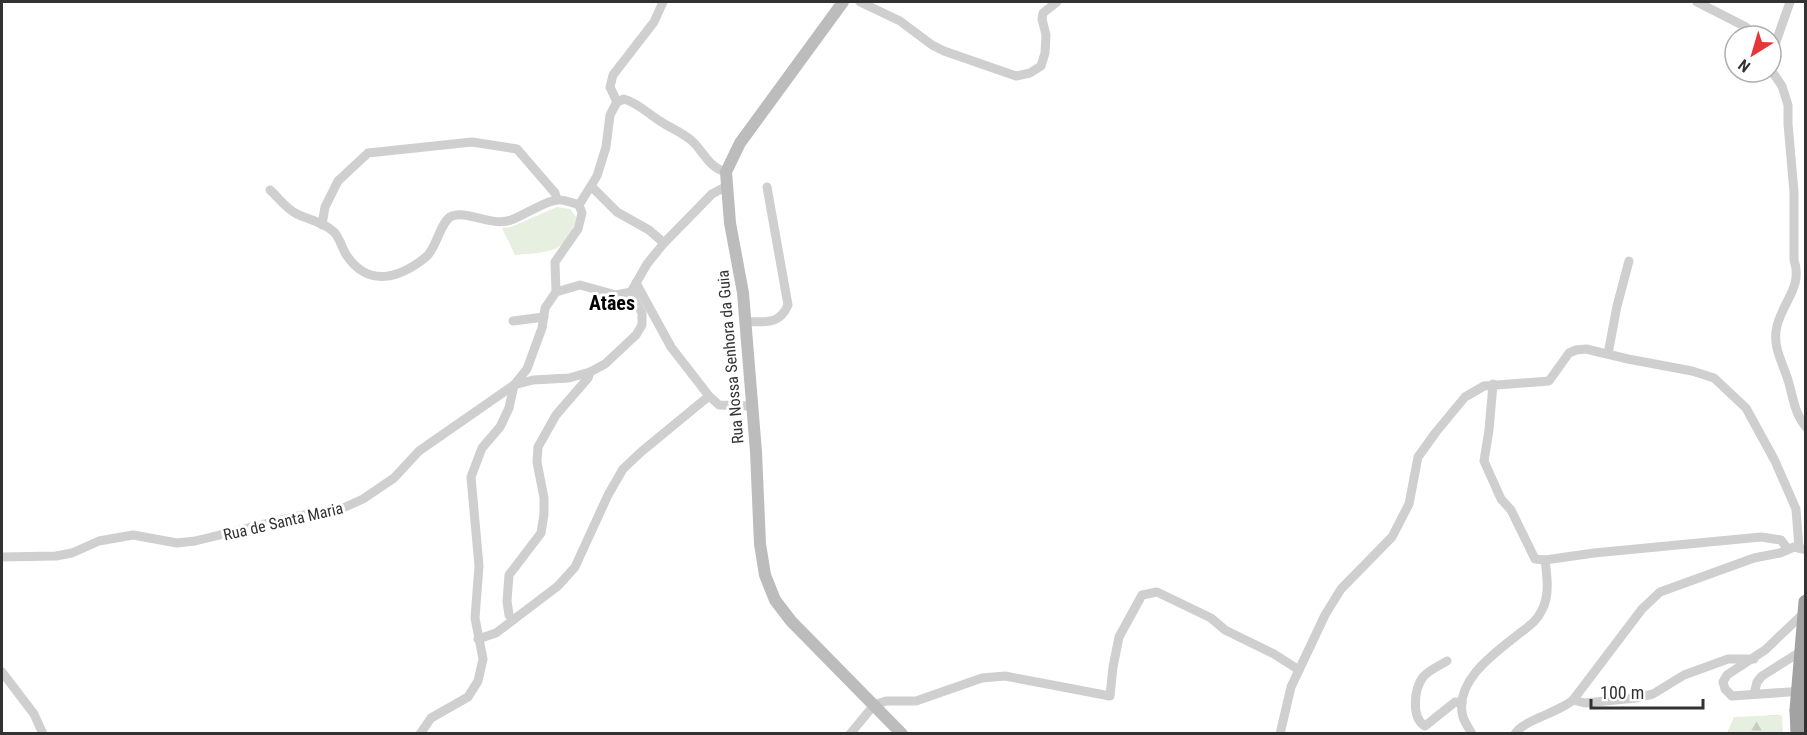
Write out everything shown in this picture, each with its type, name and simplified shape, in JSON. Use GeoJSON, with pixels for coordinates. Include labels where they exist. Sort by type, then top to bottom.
{"type":"FeatureCollection","features":[{"type":"Feature","properties":{"kind":"highway"},"geometry":{"type":"LineString","coordinates":[[1798,734],[1797,710],[1806,602]]}},
{"type":"Feature","properties":{"kind":"main road","name":"Rua Nossa Senhora da Guia"},"geometry":{"type":"LineString","coordinates":[[843,2],[740,143],[726,172],[727,186],[730,223],[742,285],[760,544],[765,575],[775,600],[805,635],[902,734]]}},
{"type":"Feature","properties":{"kind":"street"},"geometry":{"type":"LineString","coordinates":[[617,102],[610,87],[613,75],[654,22],[663,2]]}},
{"type":"Feature","properties":{"kind":"street"},"geometry":{"type":"LineString","coordinates":[[860,2],[900,21],[932,45],[944,51],[1016,76],[1030,73],[1041,66],[1047,35],[1042,19],[1043,13],[1057,2]]}},
{"type":"Feature","properties":{"kind":"street"},"geometry":{"type":"LineString","coordinates":[[1697,2],[1740,24]]}},
{"type":"Feature","properties":{"kind":"street"},"geometry":{"type":"LineString","coordinates":[[1782,24],[1790,2]]}},
{"type":"Feature","properties":{"kind":"street"},"geometry":{"type":"LineString","coordinates":[[1781,84],[1788,105],[1794,192],[1794,260],[1798,270],[1798,280],[1777,326],[1776,344],[1793,404],[1806,427]]}},
{"type":"Feature","properties":{"kind":"street"},"geometry":{"type":"LineString","coordinates":[[579,205],[597,176],[606,147],[610,115],[617,102],[624,99],[634,102],[694,142],[709,162],[719,170],[726,172]]}},
{"type":"Feature","properties":{"kind":"street"},"geometry":{"type":"LineString","coordinates":[[322,225],[325,207],[338,181],[368,153],[472,142],[517,149],[555,193],[557,200]]}},
{"type":"Feature","properties":{"kind":"street"},"geometry":{"type":"LineString","coordinates":[[556,292],[580,285],[616,295],[633,288],[647,264],[664,243],[712,194],[727,186]]}},
{"type":"Feature","properties":{"kind":"street"},"geometry":{"type":"LineString","coordinates":[[592,187],[617,212],[648,230],[664,243]]}},
{"type":"Feature","properties":{"kind":"street"},"geometry":{"type":"LineString","coordinates":[[745,322],[776,320],[783,317],[788,305],[767,187]]}},
{"type":"Feature","properties":{"kind":"street"},"geometry":{"type":"LineString","coordinates":[[270,190],[295,214],[313,219],[334,232],[348,258],[365,273],[373,276],[394,275],[407,270],[429,254],[447,220],[453,216],[461,215],[496,223],[509,221],[557,200],[579,205]]}},
{"type":"Feature","properties":{"kind":"street"},"geometry":{"type":"LineString","coordinates":[[420,734],[430,718],[468,697],[478,681],[483,659],[475,618],[478,566],[471,477],[482,448],[500,428],[509,408],[514,385],[526,369],[542,328],[545,308],[556,292],[555,262],[578,229],[582,213],[579,205]]}},
{"type":"Feature","properties":{"kind":"street"},"geometry":{"type":"LineString","coordinates":[[1608,354],[1629,261]]}},
{"type":"Feature","properties":{"kind":"street"},"geometry":{"type":"LineString","coordinates":[[633,288],[671,347],[709,396],[719,405],[751,406]]}},
{"type":"Feature","properties":{"kind":"street","name":"Rua de Santa Maria"},"geometry":{"type":"LineString","coordinates":[[2,557],[56,556],[72,553],[99,541],[133,535],[177,543],[195,541],[293,517],[343,508],[363,500],[394,478],[419,452],[514,385],[533,380],[569,378],[590,372],[605,364],[636,335],[642,325],[642,313],[633,288]]}},
{"type":"Feature","properties":{"kind":"street"},"geometry":{"type":"LineString","coordinates":[[513,321],[544,317]]}},
{"type":"Feature","properties":{"kind":"street"},"geometry":{"type":"LineString","coordinates":[[1280,734],[1291,687],[1325,615],[1341,589],[1392,537],[1409,504],[1418,457],[1465,397],[1484,386],[1493,384],[1549,381],[1565,358],[1576,350],[1587,349],[1692,371],[1714,378],[1746,408],[1775,461],[1796,509],[1802,549],[1794,547],[1780,553],[1754,558],[1660,592],[1642,609],[1573,700],[1563,708],[1523,724],[1515,734]]}},
{"type":"Feature","properties":{"kind":"street"},"geometry":{"type":"LineString","coordinates":[[513,620],[509,615],[507,601],[509,575],[541,533],[544,514],[544,498],[537,462],[538,447],[556,415],[588,378],[590,372]]}},
{"type":"Feature","properties":{"kind":"street"},"geometry":{"type":"LineString","coordinates":[[1493,384],[1484,461],[1501,499],[1511,510],[1535,559],[1545,560],[1761,537],[1781,540],[1788,549]]}},
{"type":"Feature","properties":{"kind":"street"},"geometry":{"type":"LineString","coordinates":[[478,639],[496,633],[558,586],[575,567],[608,495],[623,469],[709,396]]}},
{"type":"Feature","properties":{"kind":"street"},"geometry":{"type":"LineString","coordinates":[[1472,734],[1463,717],[1462,703],[1468,682],[1482,665],[1533,623],[1543,609],[1547,582],[1545,560]]}},
{"type":"Feature","properties":{"kind":"street"},"geometry":{"type":"LineString","coordinates":[[850,734],[874,705],[886,701],[916,701],[982,678],[1005,676],[1110,696],[1119,637],[1142,596],[1157,592],[1210,618],[1299,670]]}},
{"type":"Feature","properties":{"kind":"street"},"geometry":{"type":"LineString","coordinates":[[1806,612],[1754,659],[1727,675],[1724,682],[1725,689],[1732,696],[1806,691]]}},
{"type":"Feature","properties":{"kind":"street"},"geometry":{"type":"LineString","coordinates":[[1754,694],[1757,682],[1762,676],[1806,649]]}},
{"type":"Feature","properties":{"kind":"street"},"geometry":{"type":"LineString","coordinates":[[1573,700],[1585,703],[1636,698],[1653,694],[1684,675],[1728,658],[1754,659]]}},
{"type":"Feature","properties":{"kind":"street"},"geometry":{"type":"LineString","coordinates":[[1447,661],[1423,678],[1418,687],[1415,700],[1417,716],[1425,726],[1455,702],[1462,703]]}},
{"type":"Feature","properties":{"kind":"street"},"geometry":{"type":"LineString","coordinates":[[2,672],[34,714],[43,734]]}},
{"type":"Feature","properties":{"kind":"green space"},"geometry":{"type":"Polygon","coordinates":[[[557,207],[570,209],[576,217],[568,239],[562,245],[546,252],[515,255],[502,228],[511,227],[557,207]]]}},
{"type":"Feature","properties":{"kind":"green space"},"geometry":{"type":"Polygon","coordinates":[[[1782,715],[1783,733],[1727,733],[1734,717],[1782,715]]]}},
{"type":"Feature","properties":{"kind":"district","name":"Atães"},"geometry":{"type":"Point","coordinates":[612,303]}}]}
